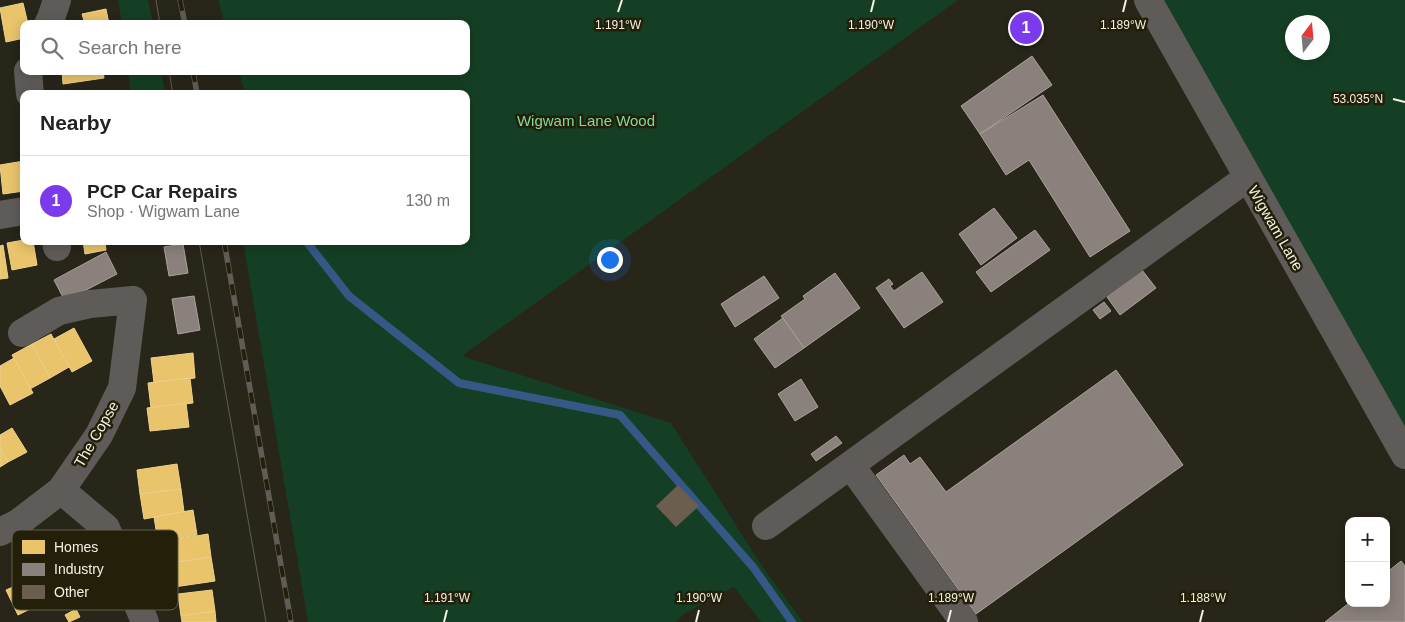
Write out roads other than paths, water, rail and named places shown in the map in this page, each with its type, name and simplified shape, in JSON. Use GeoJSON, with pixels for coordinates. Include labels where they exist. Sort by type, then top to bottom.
{"type":"FeatureCollection","features":[{"type":"Feature","properties":{"kind":"street"},"geometry":{"type":"LineString","coordinates":[[50,20],[57,0]]}},
{"type":"Feature","properties":{"kind":"street","name":"Wigwam Lane"},"geometry":{"type":"LineString","coordinates":[[1148,0],[1405,455]]}},
{"type":"Feature","properties":{"kind":"street"},"geometry":{"type":"LineString","coordinates":[[28,75],[30,90]]}},
{"type":"Feature","properties":{"kind":"street"},"geometry":{"type":"LineString","coordinates":[[766,526],[1247,178]]}},
{"type":"Feature","properties":{"kind":"street"},"geometry":{"type":"LineString","coordinates":[[0,215],[20,212]]}},
{"type":"Feature","properties":{"kind":"street","name":"The Copse"},"geometry":{"type":"LineString","coordinates":[[0,532],[18,522],[61,490],[100,435],[122,388],[133,300],[90,304],[59,311],[22,333]]}},
{"type":"Feature","properties":{"kind":"street"},"geometry":{"type":"LineString","coordinates":[[850,466],[964,622]]}},
{"type":"Feature","properties":{"kind":"street"},"geometry":{"type":"LineString","coordinates":[[61,490],[107,530]]}},
{"type":"Feature","properties":{"kind":"street"},"geometry":{"type":"LineString","coordinates":[[140,610],[145,622]]}},
{"type":"Feature","properties":{"kind":"waterway"},"geometry":{"type":"LineString","coordinates":[[309,245],[349,296],[459,383],[620,415],[753,567],[792,622]]}},
{"type":"Feature","properties":{"kind":"tram line"},"geometry":{"type":"LineString","coordinates":[[156,0],[159,20]]}},
{"type":"Feature","properties":{"kind":"tram line"},"geometry":{"type":"LineString","coordinates":[[170,75],[172,90]]}},
{"type":"Feature","properties":{"kind":"tram line"},"geometry":{"type":"LineString","coordinates":[[200,245],[266,622]]}},
{"type":"Feature","properties":{"kind":"railway"},"geometry":{"type":"LineString","coordinates":[[180,0],[184,20]]}},
{"type":"Feature","properties":{"kind":"railway"},"geometry":{"type":"LineString","coordinates":[[194,75],[196,90]]}},
{"type":"Feature","properties":{"kind":"railway"},"geometry":{"type":"LineString","coordinates":[[225,245],[291,622]]}},
{"type":"Feature","properties":{"kind":"place","name":"PCP Car Repairs"},"geometry":{"type":"Point","coordinates":[1026,28]}},
{"type":"Feature","properties":{"kind":"park label","name":"Wigwam Lane Wood"},"geometry":{"type":"Point","coordinates":[586,120]}}]}
